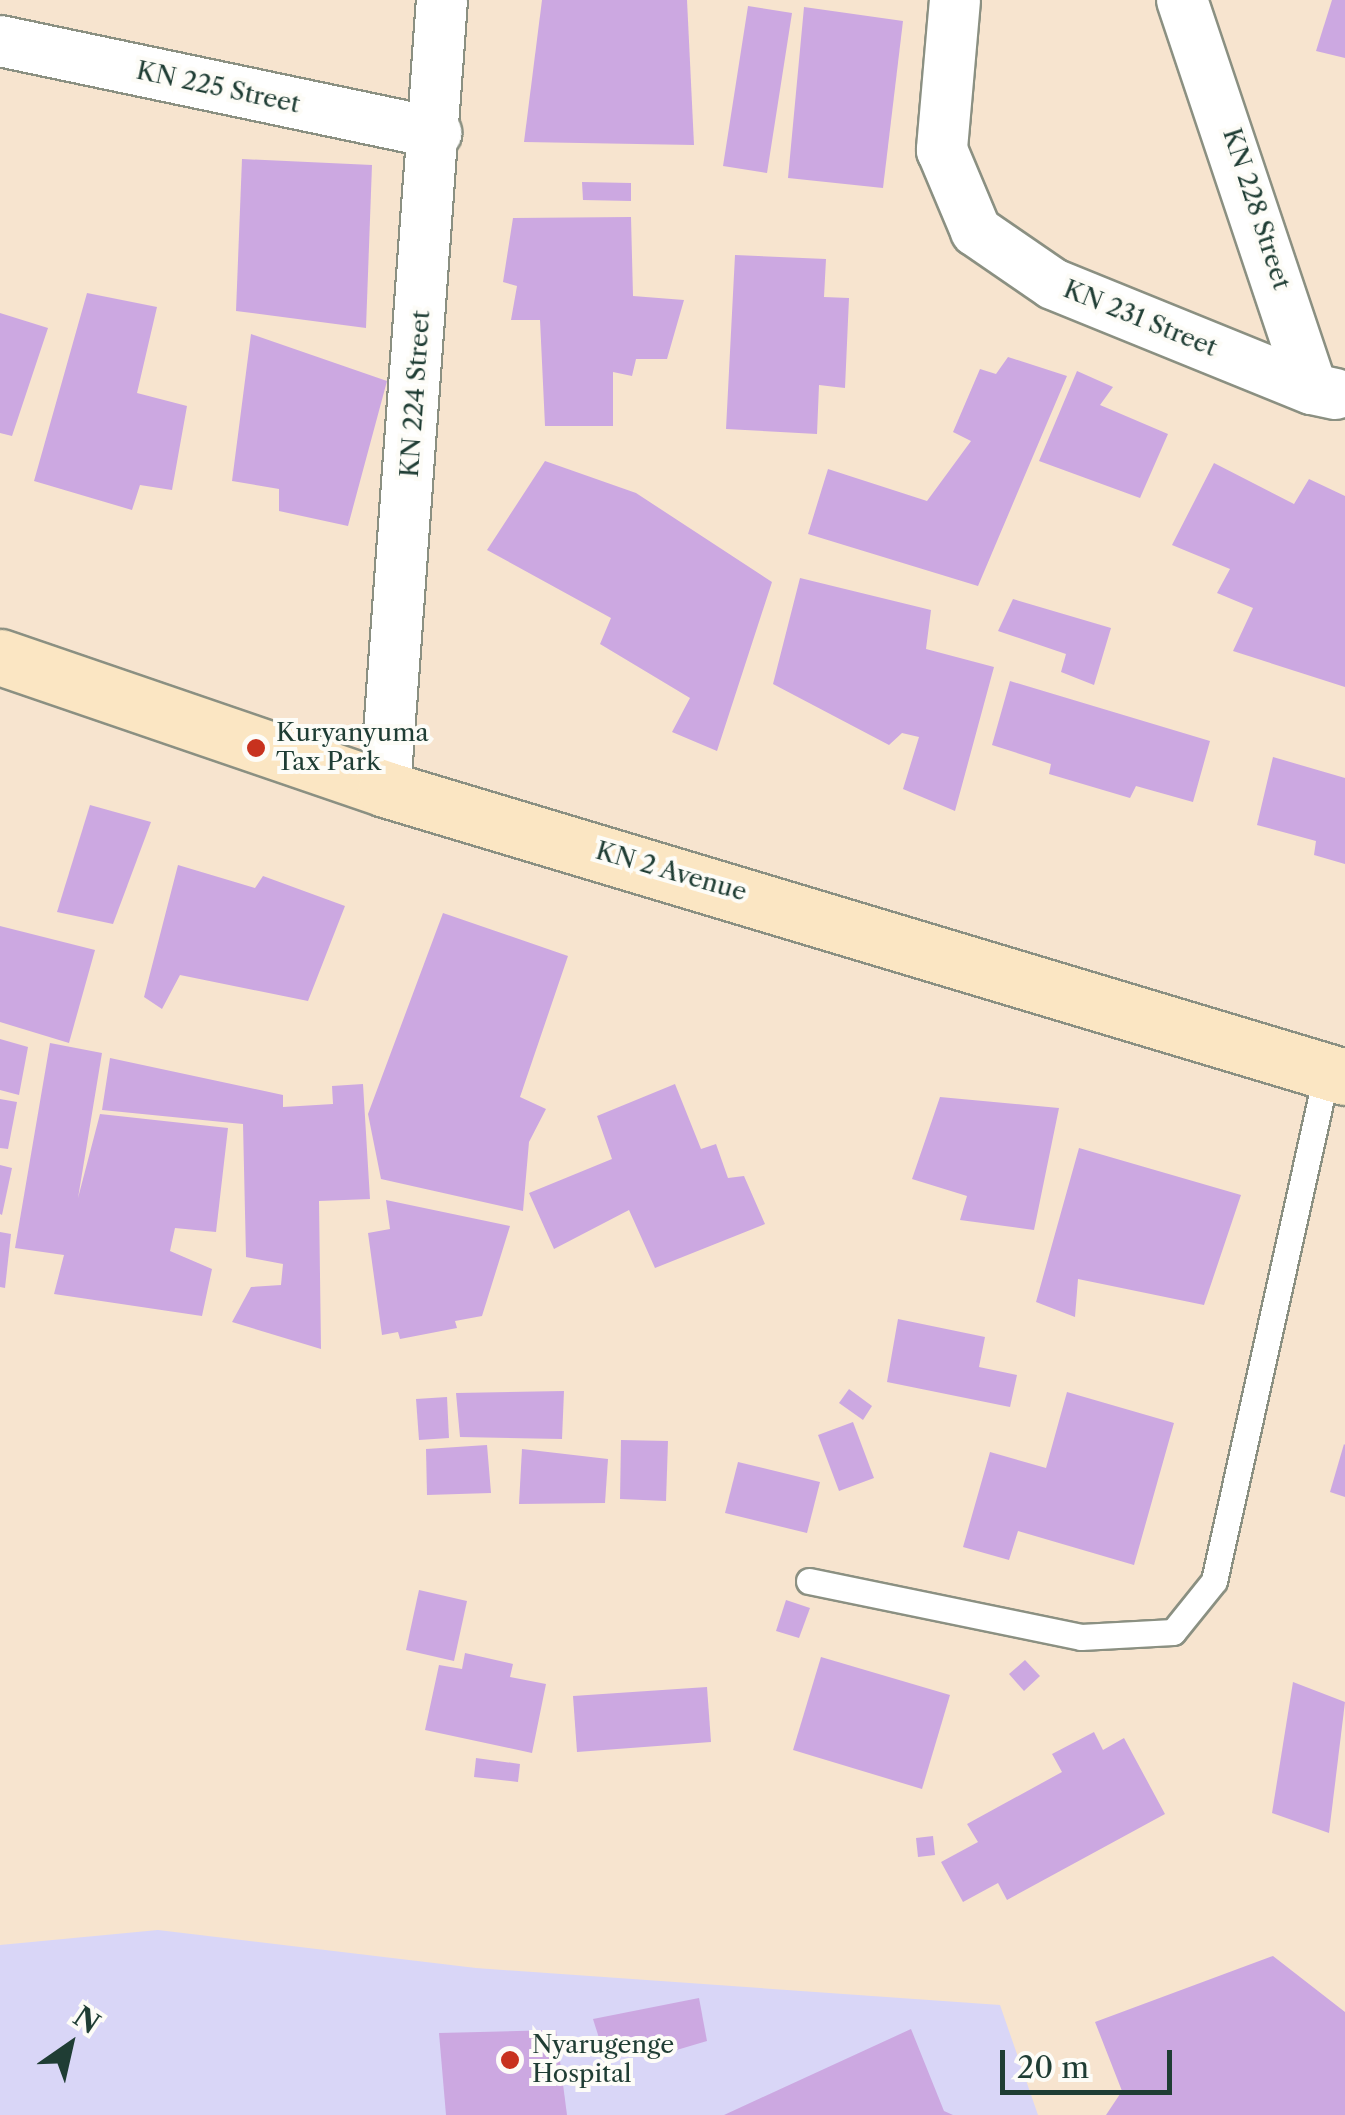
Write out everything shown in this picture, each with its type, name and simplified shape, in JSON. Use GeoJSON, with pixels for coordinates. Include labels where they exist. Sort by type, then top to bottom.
{"type":"FeatureCollection","features":[{"type":"Feature","properties":{"kind":"main road","name":"KN 2 Avenue"},"geometry":{"type":"LineString","coordinates":[[0,656],[385,789],[1336,1074]]}},
{"type":"Feature","properties":{"kind":"street","name":"KN 224 Street"},"geometry":{"type":"LineString","coordinates":[[385,789],[436,132],[442,0]]}},
{"type":"Feature","properties":{"kind":"street","name":"KN 231 Street"},"geometry":{"type":"LineString","coordinates":[[955,0],[942,150],[976,231],[1053,284],[1328,392]]}},
{"type":"Feature","properties":{"kind":"street","name":"KN 228 Street"},"geometry":{"type":"LineString","coordinates":[[1182,0],[1328,392]]}},
{"type":"Feature","properties":{"kind":"street","name":"KN 225 Street"},"geometry":{"type":"LineString","coordinates":[[0,41],[436,132]]}},
{"type":"Feature","properties":{"kind":"lane"},"geometry":{"type":"LineString","coordinates":[[809,1581],[1081,1637],[1174,1632],[1214,1581],[1336,1074]]}},
{"type":"Feature","properties":{"kind":"shaded area","name":"Nyarugenge Hospital"},"geometry":{"type":"Polygon","coordinates":[[[158,1930],[476,1968],[1000,2005],[1038,2115],[0,2115],[0,1945],[158,1930]]]}},
{"type":"Feature","properties":{"kind":"building"},"geometry":{"type":"Polygon","coordinates":[[[542,0],[687,0],[694,145],[524,142],[542,0]]]}},
{"type":"Feature","properties":{"kind":"building"},"geometry":{"type":"Polygon","coordinates":[[[1332,0],[1345,0],[1345,58],[1316,51],[1332,0]]]}},
{"type":"Feature","properties":{"kind":"building"},"geometry":{"type":"Polygon","coordinates":[[[748,6],[792,13],[767,173],[723,166],[748,6]]]}},
{"type":"Feature","properties":{"kind":"building"},"geometry":{"type":"Polygon","coordinates":[[[804,7],[903,21],[883,188],[788,178],[804,7]]]}},
{"type":"Feature","properties":{"kind":"building"},"geometry":{"type":"Polygon","coordinates":[[[242,159],[372,165],[366,328],[236,311],[242,159]]]}},
{"type":"Feature","properties":{"kind":"building"},"geometry":{"type":"Polygon","coordinates":[[[582,182],[631,183],[631,201],[583,200],[582,182]]]}},
{"type":"Feature","properties":{"kind":"building"},"geometry":{"type":"Polygon","coordinates":[[[631,217],[633,296],[684,300],[667,359],[636,359],[632,376],[613,372],[613,426],[545,426],[540,320],[511,320],[517,286],[503,282],[513,218],[631,217]]]}},
{"type":"Feature","properties":{"kind":"building"},"geometry":{"type":"Polygon","coordinates":[[[735,255],[826,259],[824,297],[849,298],[845,388],[819,385],[817,434],[726,429],[735,255]]]}},
{"type":"Feature","properties":{"kind":"building"},"geometry":{"type":"Polygon","coordinates":[[[87,293],[157,307],[137,393],[187,406],[172,490],[140,485],[132,510],[34,481],[87,293]]]}},
{"type":"Feature","properties":{"kind":"building"},"geometry":{"type":"Polygon","coordinates":[[[0,313],[48,328],[12,436],[0,433],[0,313]]]}},
{"type":"Feature","properties":{"kind":"building"},"geometry":{"type":"Polygon","coordinates":[[[251,334],[387,381],[348,526],[279,511],[279,489],[232,481],[251,334]]]}},
{"type":"Feature","properties":{"kind":"building"},"geometry":{"type":"Polygon","coordinates":[[[1008,357],[1067,376],[978,586],[808,534],[828,469],[927,501],[971,441],[953,432],[980,369],[996,374],[1008,357]]]}},
{"type":"Feature","properties":{"kind":"building"},"geometry":{"type":"Polygon","coordinates":[[[1077,371],[1113,387],[1100,405],[1168,434],[1140,498],[1039,461],[1077,371]]]}},
{"type":"Feature","properties":{"kind":"building"},"geometry":{"type":"Polygon","coordinates":[[[545,461],[636,493],[772,582],[717,751],[672,732],[690,698],[600,644],[611,618],[487,550],[545,461]]]}},
{"type":"Feature","properties":{"kind":"building"},"geometry":{"type":"Polygon","coordinates":[[[1214,463],[1294,504],[1309,479],[1345,496],[1345,687],[1233,651],[1253,608],[1217,593],[1230,569],[1172,545],[1214,463]]]}},
{"type":"Feature","properties":{"kind":"building"},"geometry":{"type":"Polygon","coordinates":[[[800,578],[931,610],[926,649],[994,667],[955,811],[903,789],[919,737],[902,733],[889,745],[773,684],[800,578]]]}},
{"type":"Feature","properties":{"kind":"building"},"geometry":{"type":"Polygon","coordinates":[[[1013,599],[1111,628],[1094,685],[1061,672],[1066,654],[998,631],[1013,599]]]}},
{"type":"Feature","properties":{"kind":"building"},"geometry":{"type":"Polygon","coordinates":[[[1010,681],[1210,741],[1193,802],[1136,786],[1130,798],[1049,774],[1051,764],[992,745],[1010,681]]]}},
{"type":"Feature","properties":{"kind":"building"},"geometry":{"type":"Polygon","coordinates":[[[1273,757],[1345,778],[1345,864],[1314,855],[1316,841],[1257,825],[1273,757]]]}},
{"type":"Feature","properties":{"kind":"building"},"geometry":{"type":"Polygon","coordinates":[[[90,805],[151,822],[113,924],[57,912],[90,805]]]}},
{"type":"Feature","properties":{"kind":"building"},"geometry":{"type":"Polygon","coordinates":[[[178,865],[255,888],[263,876],[345,906],[308,1001],[180,975],[162,1009],[144,997],[178,865]]]}},
{"type":"Feature","properties":{"kind":"building"},"geometry":{"type":"Polygon","coordinates":[[[443,913],[568,956],[520,1097],[546,1109],[529,1142],[523,1211],[381,1179],[368,1114],[443,913]]]}},
{"type":"Feature","properties":{"kind":"building"},"geometry":{"type":"Polygon","coordinates":[[[0,926],[95,950],[69,1043],[0,1022],[0,926]]]}},
{"type":"Feature","properties":{"kind":"building"},"geometry":{"type":"Polygon","coordinates":[[[0,1039],[28,1047],[19,1095],[0,1090],[0,1039]]]}},
{"type":"Feature","properties":{"kind":"building"},"geometry":{"type":"Polygon","coordinates":[[[50,1043],[102,1053],[78,1198],[100,1114],[228,1128],[216,1232],[175,1228],[170,1251],[212,1269],[202,1316],[54,1294],[64,1255],[15,1248],[50,1043]]]}},
{"type":"Feature","properties":{"kind":"building"},"geometry":{"type":"Polygon","coordinates":[[[110,1058],[283,1095],[283,1107],[333,1104],[332,1086],[363,1084],[370,1199],[319,1201],[321,1349],[232,1322],[251,1287],[281,1285],[283,1264],[246,1257],[243,1124],[102,1110],[110,1058]]]}},
{"type":"Feature","properties":{"kind":"building"},"geometry":{"type":"Polygon","coordinates":[[[675,1084],[701,1149],[716,1144],[728,1178],[744,1176],[765,1224],[655,1268],[629,1210],[554,1249],[529,1193],[612,1159],[597,1116],[675,1084]]]}},
{"type":"Feature","properties":{"kind":"building"},"geometry":{"type":"Polygon","coordinates":[[[940,1097],[1059,1108],[1034,1230],[960,1220],[967,1196],[912,1179],[940,1097]]]}},
{"type":"Feature","properties":{"kind":"building"},"geometry":{"type":"Polygon","coordinates":[[[0,1099],[17,1102],[8,1149],[0,1148],[0,1099]]]}},
{"type":"Feature","properties":{"kind":"building"},"geometry":{"type":"Polygon","coordinates":[[[1079,1148],[1241,1195],[1204,1305],[1078,1279],[1075,1317],[1036,1302],[1079,1148]]]}},
{"type":"Feature","properties":{"kind":"building"},"geometry":{"type":"Polygon","coordinates":[[[0,1165],[12,1168],[2,1215],[0,1214],[0,1165]]]}},
{"type":"Feature","properties":{"kind":"building"},"geometry":{"type":"Polygon","coordinates":[[[386,1200],[510,1226],[482,1316],[455,1321],[457,1328],[400,1339],[398,1332],[382,1335],[368,1233],[390,1229],[386,1200]]]}},
{"type":"Feature","properties":{"kind":"building"},"geometry":{"type":"Polygon","coordinates":[[[0,1232],[11,1234],[5,1288],[0,1287],[0,1232]]]}},
{"type":"Feature","properties":{"kind":"building"},"geometry":{"type":"Polygon","coordinates":[[[898,1319],[985,1337],[979,1367],[1017,1375],[1010,1407],[887,1382],[898,1319]]]}},
{"type":"Feature","properties":{"kind":"building"},"geometry":{"type":"Polygon","coordinates":[[[849,1389],[872,1406],[863,1420],[839,1403],[849,1389]]]}},
{"type":"Feature","properties":{"kind":"building"},"geometry":{"type":"Polygon","coordinates":[[[564,1391],[562,1439],[460,1437],[456,1393],[564,1391]]]}},
{"type":"Feature","properties":{"kind":"building"},"geometry":{"type":"Polygon","coordinates":[[[1067,1392],[1174,1423],[1134,1565],[1018,1531],[1009,1560],[963,1547],[990,1452],[1046,1468],[1067,1392]]]}},
{"type":"Feature","properties":{"kind":"building"},"geometry":{"type":"Polygon","coordinates":[[[447,1397],[449,1438],[419,1440],[416,1399],[447,1397]]]}},
{"type":"Feature","properties":{"kind":"building"},"geometry":{"type":"Polygon","coordinates":[[[853,1422],[874,1478],[839,1491],[818,1435],[853,1422]]]}},
{"type":"Feature","properties":{"kind":"building"},"geometry":{"type":"Polygon","coordinates":[[[621,1440],[668,1441],[666,1501],[620,1499],[621,1440]]]}},
{"type":"Feature","properties":{"kind":"building"},"geometry":{"type":"Polygon","coordinates":[[[487,1445],[491,1493],[427,1495],[426,1449],[487,1445]]]}},
{"type":"Feature","properties":{"kind":"building"},"geometry":{"type":"Polygon","coordinates":[[[1345,1445],[1345,1497],[1330,1492],[1345,1445]]]}},
{"type":"Feature","properties":{"kind":"building"},"geometry":{"type":"Polygon","coordinates":[[[522,1449],[608,1459],[605,1503],[519,1504],[522,1449]]]}},
{"type":"Feature","properties":{"kind":"building"},"geometry":{"type":"Polygon","coordinates":[[[738,1462],[820,1482],[807,1533],[725,1513],[738,1462]]]}},
{"type":"Feature","properties":{"kind":"building"},"geometry":{"type":"Polygon","coordinates":[[[419,1590],[467,1601],[454,1661],[406,1650],[419,1590]]]}},
{"type":"Feature","properties":{"kind":"building"},"geometry":{"type":"Polygon","coordinates":[[[786,1600],[810,1608],[799,1638],[776,1631],[786,1600]]]}},
{"type":"Feature","properties":{"kind":"building"},"geometry":{"type":"Polygon","coordinates":[[[465,1653],[513,1664],[510,1677],[546,1684],[532,1753],[425,1730],[439,1665],[462,1669],[465,1653]]]}},
{"type":"Feature","properties":{"kind":"building"},"geometry":{"type":"Polygon","coordinates":[[[821,1657],[950,1695],[922,1789],[793,1750],[821,1657]]]}},
{"type":"Feature","properties":{"kind":"building"},"geometry":{"type":"Polygon","coordinates":[[[1025,1660],[1040,1676],[1024,1691],[1009,1674],[1025,1660]]]}},
{"type":"Feature","properties":{"kind":"building"},"geometry":{"type":"Polygon","coordinates":[[[1293,1682],[1345,1702],[1329,1833],[1272,1813],[1293,1682]]]}},
{"type":"Feature","properties":{"kind":"building"},"geometry":{"type":"Polygon","coordinates":[[[707,1687],[711,1742],[577,1752],[573,1696],[707,1687]]]}},
{"type":"Feature","properties":{"kind":"building"},"geometry":{"type":"Polygon","coordinates":[[[1094,1732],[1103,1750],[1124,1738],[1165,1814],[1007,1900],[998,1883],[963,1902],[941,1862],[978,1842],[967,1824],[1062,1772],[1052,1754],[1094,1732]]]}},
{"type":"Feature","properties":{"kind":"building"},"geometry":{"type":"Polygon","coordinates":[[[476,1758],[520,1764],[518,1782],[474,1777],[476,1758]]]}},
{"type":"Feature","properties":{"kind":"building"},"geometry":{"type":"Polygon","coordinates":[[[933,1836],[935,1855],[918,1857],[916,1838],[933,1836]]]}},
{"type":"Feature","properties":{"kind":"building"},"geometry":{"type":"Polygon","coordinates":[[[1273,1956],[1345,2012],[1345,2115],[1106,2115],[1122,2091],[1095,2022],[1273,1956]]]}},
{"type":"Feature","properties":{"kind":"building"},"geometry":{"type":"Polygon","coordinates":[[[699,1998],[707,2041],[653,2057],[605,2057],[593,2019],[699,1998]]]}},
{"type":"Feature","properties":{"kind":"building"},"geometry":{"type":"Polygon","coordinates":[[[911,2029],[944,2111],[953,2115],[724,2115],[911,2029]]]}},
{"type":"Feature","properties":{"kind":"building"},"geometry":{"type":"Polygon","coordinates":[[[556,2030],[567,2115],[446,2115],[439,2033],[556,2030]]]}},
{"type":"Feature","properties":{"kind":"place","name":"Kuryanyuma Tax Park"},"geometry":{"type":"Point","coordinates":[256,748]}},
{"type":"Feature","properties":{"kind":"place","name":"Nyarugenge Hospital"},"geometry":{"type":"Point","coordinates":[510,2060]}}]}
